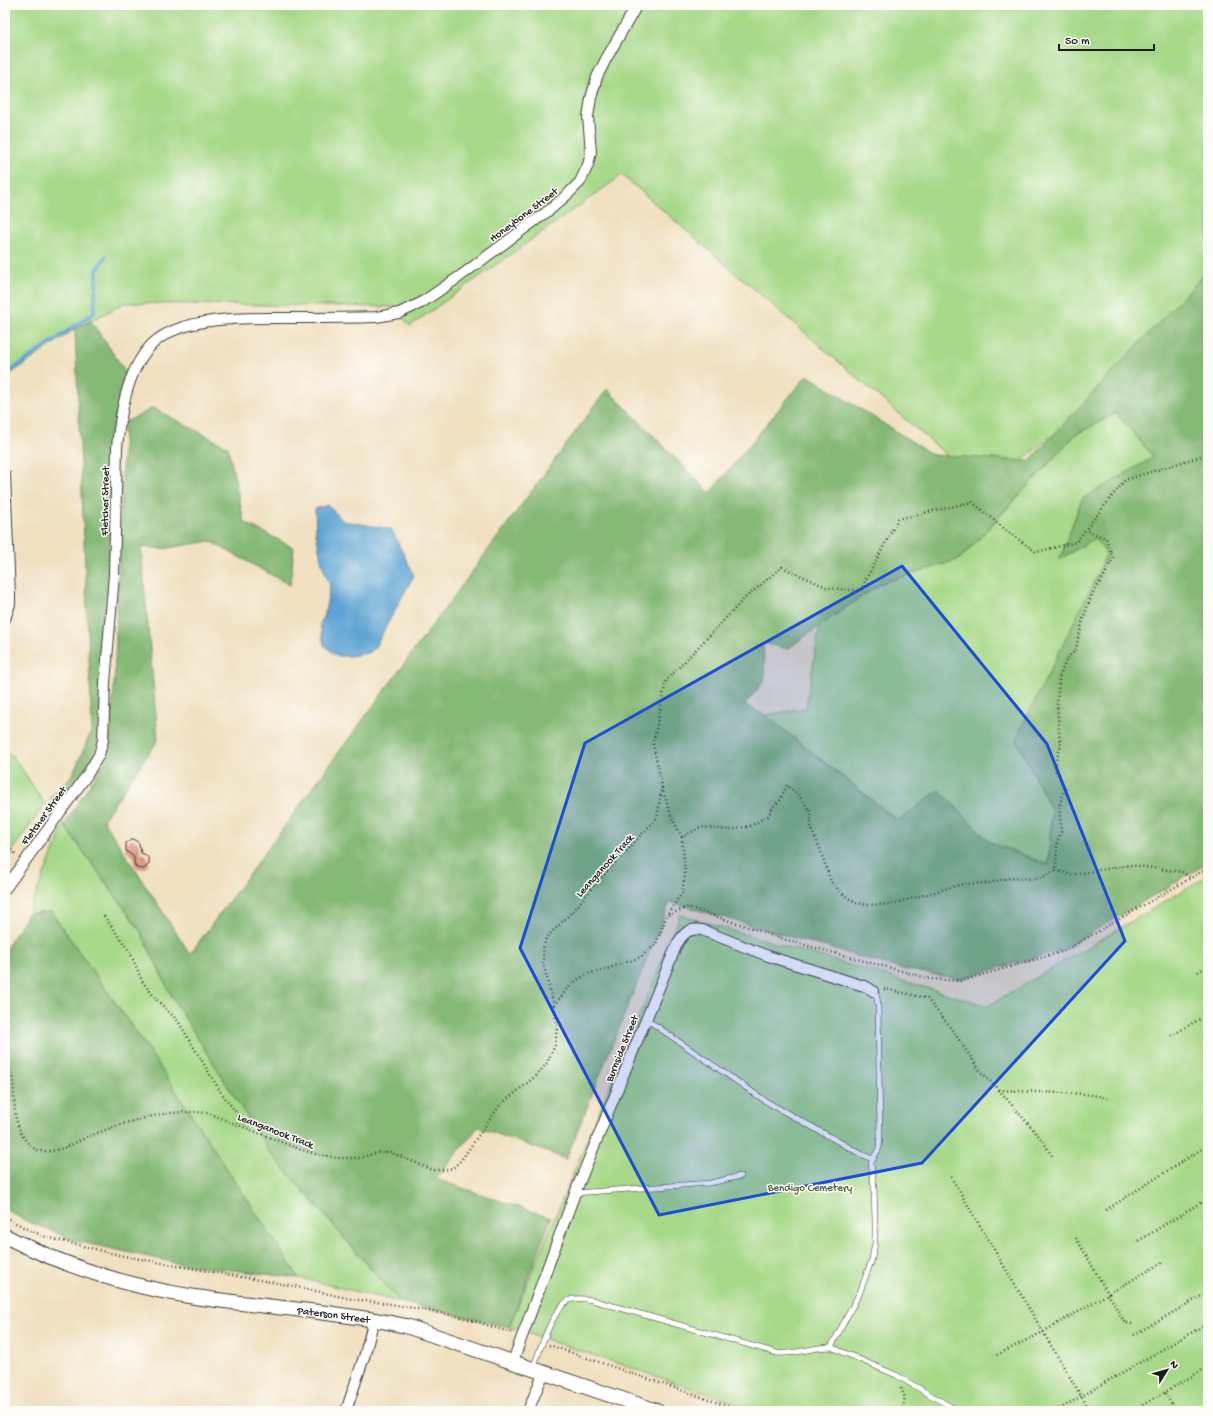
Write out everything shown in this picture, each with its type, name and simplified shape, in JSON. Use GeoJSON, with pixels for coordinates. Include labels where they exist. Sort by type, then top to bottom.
{"type":"FeatureCollection","features":[{"type":"Feature","properties":{"kind":"street","name":"Honeybone Street"},"geometry":{"type":"LineString","coordinates":[[399,313],[421,303],[459,277],[552,208],[569,194],[580,182],[588,165],[591,152],[588,117],[591,98],[597,77],[606,58],[637,5]]}},
{"type":"Feature","properties":{"kind":"street","name":"Fletcher Street"},"geometry":{"type":"LineString","coordinates":[[5,889],[87,776],[99,755],[103,740],[105,683],[112,605],[117,448],[119,429],[126,394],[133,375],[144,355],[157,340],[168,332],[183,326],[204,322],[256,318],[376,317],[399,313]]}},
{"type":"Feature","properties":{"kind":"street"},"geometry":{"type":"LineString","coordinates":[[5,475],[10,604],[5,619]]}},
{"type":"Feature","properties":{"kind":"street","name":"Burnside Street"},"geometry":{"type":"LineString","coordinates":[[512,1361],[575,1193],[677,944],[682,936],[688,931],[695,929],[709,932],[768,956],[867,987],[874,991]]}},
{"type":"Feature","properties":{"kind":"street","name":"Paterson Street"},"geometry":{"type":"LineString","coordinates":[[5,1236],[31,1250],[101,1275],[164,1292],[238,1303],[374,1319],[406,1326],[658,1411]]}},
{"type":"Feature","properties":{"kind":"street"},"geometry":{"type":"LineString","coordinates":[[5,1244],[31,1250]]}},
{"type":"Feature","properties":{"kind":"street"},"geometry":{"type":"LineString","coordinates":[[346,1411],[366,1354],[374,1319]]}},
{"type":"Feature","properties":{"kind":"street"},"geometry":{"type":"LineString","coordinates":[[528,1411],[538,1370]]}},
{"type":"Feature","properties":{"kind":"lane"},"geometry":{"type":"LineString","coordinates":[[831,1347],[860,1292],[876,1243],[874,1187],[871,1163],[879,1148],[880,1135],[878,1006],[877,997],[874,991]]}},
{"type":"Feature","properties":{"kind":"lane"},"geometry":{"type":"LineString","coordinates":[[646,1019],[767,1102],[873,1159]]}},
{"type":"Feature","properties":{"kind":"lane"},"geometry":{"type":"LineString","coordinates":[[575,1193],[710,1183],[741,1176]]}},
{"type":"Feature","properties":{"kind":"lane"},"geometry":{"type":"LineString","coordinates":[[538,1370],[557,1311],[568,1301],[573,1299],[592,1300],[777,1353],[787,1354],[823,1347],[831,1347],[896,1375],[951,1408],[960,1411]]}},
{"type":"Feature","properties":{"kind":"path","name":"Leanganook Track"},"geometry":{"type":"LineString","coordinates":[[5,1059],[10,1069],[14,1084],[14,1111],[17,1123],[23,1137],[32,1147],[37,1150],[43,1151],[58,1149],[120,1124],[146,1118],[182,1112],[208,1113],[299,1149],[323,1155],[338,1158],[359,1158],[376,1153],[390,1152],[433,1170],[454,1168],[500,1105],[537,1075],[547,1063],[555,1045],[557,1029],[554,1006],[543,963],[543,948],[546,938],[574,910],[597,882],[658,818],[662,786],[653,744],[666,681],[744,599],[782,567],[828,588],[860,591],[898,519],[972,502],[1007,531],[1036,552],[1076,542],[1125,480],[1208,454]]}},
{"type":"Feature","properties":{"kind":"path"},"geometry":{"type":"LineString","coordinates":[[1056,870],[1057,842],[1061,832],[1059,806],[1065,789],[1056,771],[1056,760],[1061,746],[1058,706],[1059,678],[1067,658],[1075,651],[1083,619],[1092,594],[1103,578],[1113,558],[1106,538],[1085,530]]}},
{"type":"Feature","properties":{"kind":"path"},"geometry":{"type":"LineString","coordinates":[[682,838],[701,827],[730,830],[750,826],[768,816],[773,807],[780,800],[787,785],[811,812],[811,829],[820,849],[831,882],[844,895],[856,903],[874,905],[891,904],[963,884],[989,883],[1008,878],[1033,879],[1045,876],[1056,870],[1071,874],[1130,865],[1182,872],[1192,878]]}},
{"type":"Feature","properties":{"kind":"path"},"geometry":{"type":"LineString","coordinates":[[554,1006],[566,990],[577,980],[590,973],[608,969],[640,957],[656,944],[667,915],[682,893],[685,873],[682,838],[672,818],[662,786]]}},
{"type":"Feature","properties":{"kind":"path"},"geometry":{"type":"LineString","coordinates":[[5,845],[25,861]]}},
{"type":"Feature","properties":{"kind":"path"},"geometry":{"type":"LineString","coordinates":[[667,915],[688,907],[790,941],[931,978],[961,981],[1064,951],[1208,868]]}},
{"type":"Feature","properties":{"kind":"path"},"geometry":{"type":"LineString","coordinates":[[104,916],[130,952],[142,981],[156,999],[178,1021],[220,1091],[248,1128]]}},
{"type":"Feature","properties":{"kind":"path"},"geometry":{"type":"LineString","coordinates":[[1198,972],[1208,966]]}},
{"type":"Feature","properties":{"kind":"path"},"geometry":{"type":"LineString","coordinates":[[874,991],[883,988],[927,999],[948,1024],[981,1072],[999,1090],[1043,1141],[1052,1156]]}},
{"type":"Feature","properties":{"kind":"path"},"geometry":{"type":"LineString","coordinates":[[1171,1036],[1208,1014]]}},
{"type":"Feature","properties":{"kind":"path"},"geometry":{"type":"LineString","coordinates":[[999,1090],[1084,1094],[1108,1099]]}},
{"type":"Feature","properties":{"kind":"path"},"geometry":{"type":"LineString","coordinates":[[1106,1210],[1208,1145]]}},
{"type":"Feature","properties":{"kind":"path"},"geometry":{"type":"LineString","coordinates":[[951,1177],[1090,1411]]}},
{"type":"Feature","properties":{"kind":"path"},"geometry":{"type":"LineString","coordinates":[[1135,1243],[1208,1198]]}},
{"type":"Feature","properties":{"kind":"path"},"geometry":{"type":"LineString","coordinates":[[1076,1238],[1124,1324],[1133,1324]]}},
{"type":"Feature","properties":{"kind":"path"},"geometry":{"type":"LineString","coordinates":[[998,1354],[1043,1332],[1163,1262]]}},
{"type":"Feature","properties":{"kind":"path"},"geometry":{"type":"LineString","coordinates":[[1134,1335],[1208,1292]]}},
{"type":"Feature","properties":{"kind":"path"},"geometry":{"type":"LineString","coordinates":[[1056,1411],[1208,1323]]}},
{"type":"Feature","properties":{"kind":"path"},"geometry":{"type":"LineString","coordinates":[[1132,1411],[1208,1367]]}},
{"type":"Feature","properties":{"kind":"path"},"geometry":{"type":"LineString","coordinates":[[896,1375],[905,1398],[902,1411]]}},
{"type":"Feature","properties":{"kind":"path"},"geometry":{"type":"LineString","coordinates":[[1165,1392],[1176,1411]]}},
{"type":"Feature","properties":{"kind":"highlighted area"},"geometry":{"type":"Polygon","coordinates":[[[902,566],[1047,744],[1125,941],[922,1163],[659,1215],[520,948],[585,743],[902,566]]]}},
{"type":"Feature","properties":{"kind":"green space"},"geometry":{"type":"Polygon","coordinates":[[[5,5],[1208,5],[1208,311],[986,489],[622,175],[410,326],[394,307],[125,303],[75,329],[5,378],[5,5]]]}},
{"type":"Feature","properties":{"kind":"green space"},"geometry":{"type":"Polygon","coordinates":[[[1208,270],[1208,863],[1062,950],[960,979],[902,969],[670,902],[566,1159],[478,1127],[436,1179],[551,1218],[509,1327],[400,1302],[268,1150],[173,999],[140,930],[64,825],[108,757],[114,687],[124,423],[153,408],[228,447],[244,522],[294,548],[290,585],[210,541],[162,549],[141,547],[158,740],[103,820],[190,954],[607,389],[710,493],[807,375],[933,455],[1029,461],[1208,270]],[[1116,413],[1075,435],[960,559],[881,583],[787,649],[763,643],[765,679],[745,705],[765,715],[898,821],[939,790],[990,842],[1048,865],[1052,811],[1016,739],[1097,576],[1106,554],[1095,538],[1060,559],[1082,499],[1154,457],[1116,413]]]}},
{"type":"Feature","properties":{"kind":"green space"},"geometry":{"type":"Polygon","coordinates":[[[91,321],[127,374],[116,415],[112,468],[107,614],[99,737],[92,761],[58,803],[50,799],[73,774],[92,730],[75,329],[91,321]]]}},
{"type":"Feature","properties":{"kind":"green space"},"geometry":{"type":"Polygon","coordinates":[[[1116,413],[1154,457],[1082,499],[1060,559],[1095,538],[1106,554],[1097,576],[1016,739],[1052,811],[1048,865],[990,842],[939,790],[899,821],[765,715],[806,708],[820,625],[882,583],[960,559],[1075,435],[1116,413]]]}},
{"type":"Feature","properties":{"kind":"green space"},"geometry":{"type":"Polygon","coordinates":[[[5,751],[13,756],[45,804],[5,860],[5,751]]]}},
{"type":"Feature","properties":{"kind":"green space"},"geometry":{"type":"Polygon","coordinates":[[[64,825],[140,930],[173,999],[268,1150],[400,1302],[299,1278],[148,1049],[51,912],[28,914],[64,825]]]}},
{"type":"Feature","properties":{"kind":"green space","name":"Bendigo Cemetery"},"geometry":{"type":"Polygon","coordinates":[[[1208,876],[1208,1411],[759,1411],[509,1327],[680,915],[988,1006],[1208,876]]]}},
{"type":"Feature","properties":{"kind":"green space"},"geometry":{"type":"Polygon","coordinates":[[[51,912],[148,1049],[299,1278],[181,1264],[76,1241],[24,1220],[5,1209],[5,950],[28,914],[51,912]]]}},
{"type":"Feature","properties":{"kind":"water"},"geometry":{"type":"Polygon","coordinates":[[[328,505],[343,521],[391,529],[414,575],[375,647],[368,653],[351,656],[336,656],[324,645],[320,624],[325,612],[330,586],[322,564],[316,533],[315,509],[328,505]]]}},
{"type":"Feature","properties":{"kind":"building"},"geometry":{"type":"Polygon","coordinates":[[[133,839],[139,843],[141,853],[146,855],[149,859],[149,864],[144,869],[136,868],[134,857],[126,851],[126,843],[133,839]]]}},
{"type":"Feature","properties":{"kind":"waterway"},"geometry":{"type":"LineString","coordinates":[[5,375],[94,312],[97,270],[106,256]]}}]}
